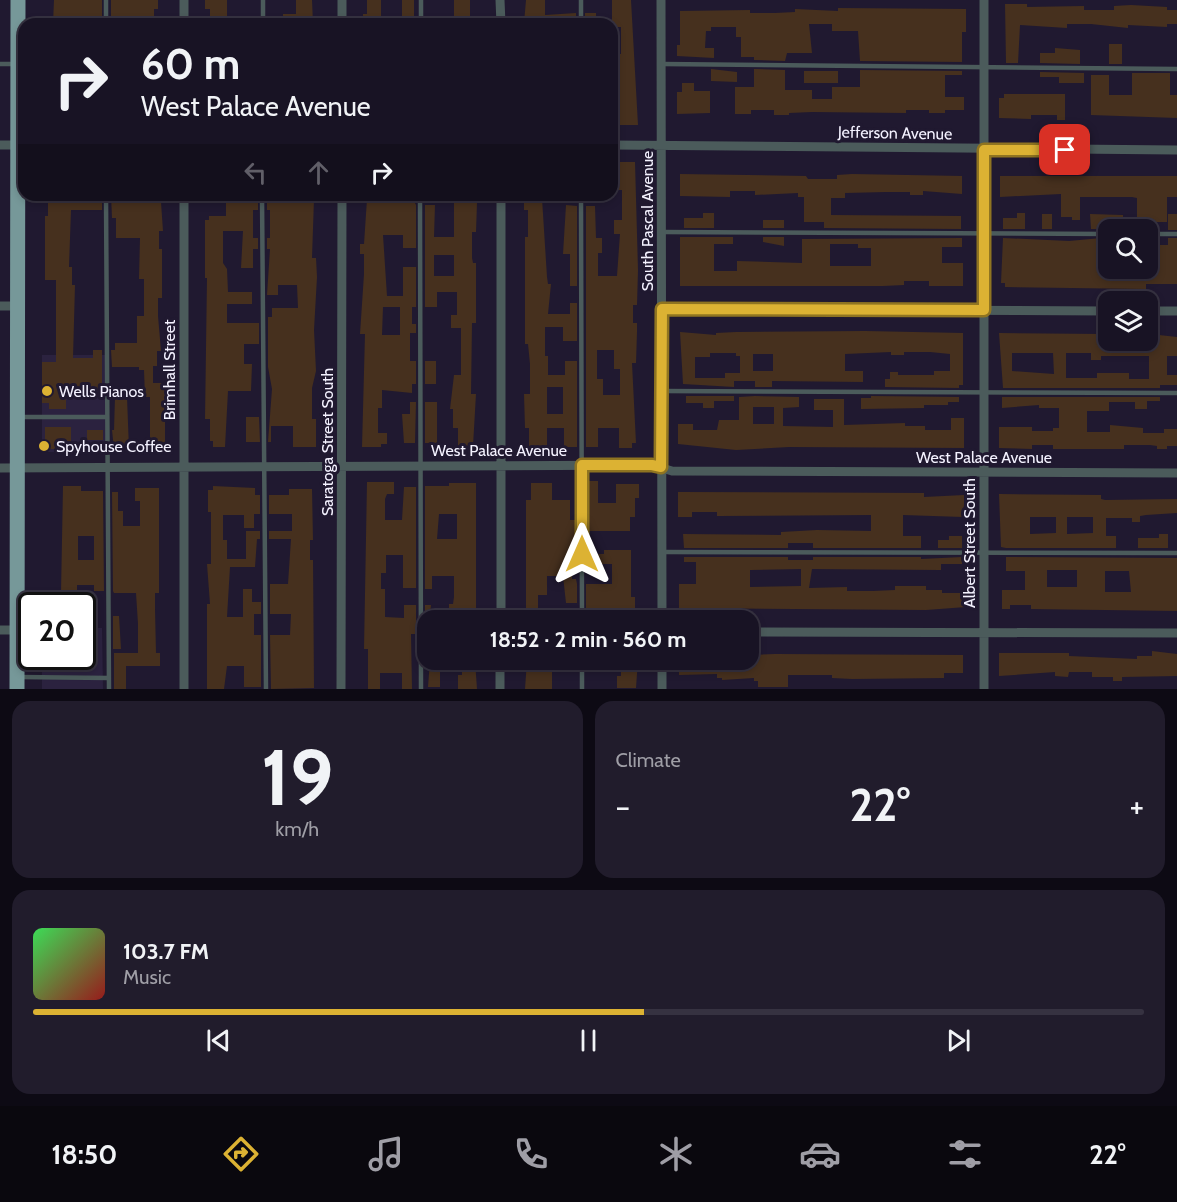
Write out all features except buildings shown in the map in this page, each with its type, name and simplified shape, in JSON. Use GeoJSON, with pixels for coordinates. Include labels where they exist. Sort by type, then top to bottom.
{"type":"FeatureCollection","features":[{"type":"Feature","properties":{"kind":"main road"},"geometry":{"type":"LineString","coordinates":[[18,0],[18,64]]}},
{"type":"Feature","properties":{"kind":"main road"},"geometry":{"type":"LineString","coordinates":[[17,683],[20,201]]}},
{"type":"Feature","properties":{"kind":"street"},"geometry":{"type":"LineString","coordinates":[[184,0],[184,18]]}},
{"type":"Feature","properties":{"kind":"street"},"geometry":{"type":"LineString","coordinates":[[342,0],[342,18]]}},
{"type":"Feature","properties":{"kind":"street"},"geometry":{"type":"LineString","coordinates":[[500,0],[501,18]]}},
{"type":"Feature","properties":{"kind":"street","name":"South Pascal Avenue"},"geometry":{"type":"LineString","coordinates":[[661,0],[662,610]]}},
{"type":"Feature","properties":{"kind":"street","name":"Albert Street South"},"geometry":{"type":"LineString","coordinates":[[984,0],[984,689]]}},
{"type":"Feature","properties":{"kind":"street"},"geometry":{"type":"LineString","coordinates":[[0,145],[18,145]]}},
{"type":"Feature","properties":{"kind":"street","name":"Jefferson Avenue"},"geometry":{"type":"LineString","coordinates":[[618,145],[1177,150]]}},
{"type":"Feature","properties":{"kind":"street","name":"Brimhall Street"},"geometry":{"type":"LineString","coordinates":[[184,201],[184,689]]}},
{"type":"Feature","properties":{"kind":"street","name":"Saratoga Street South"},"geometry":{"type":"LineString","coordinates":[[341,689],[342,201]]}},
{"type":"Feature","properties":{"kind":"street"},"geometry":{"type":"LineString","coordinates":[[501,201],[501,610]]}},
{"type":"Feature","properties":{"kind":"street"},"geometry":{"type":"LineString","coordinates":[[0,306],[18,306]]}},
{"type":"Feature","properties":{"kind":"street"},"geometry":{"type":"LineString","coordinates":[[662,309],[1098,311]]}},
{"type":"Feature","properties":{"kind":"street"},"geometry":{"type":"LineString","coordinates":[[1158,311],[1177,311]]}},
{"type":"Feature","properties":{"kind":"street","name":"West Palace Avenue"},"geometry":{"type":"LineString","coordinates":[[0,468],[652,465],[672,471],[1177,473]]}},
{"type":"Feature","properties":{"kind":"street"},"geometry":{"type":"LineString","coordinates":[[0,630],[17,630]]}},
{"type":"Feature","properties":{"kind":"street"},"geometry":{"type":"LineString","coordinates":[[759,633],[1177,633]]}},
{"type":"Feature","properties":{"kind":"street"},"geometry":{"type":"LineString","coordinates":[[500,670],[500,689]]}},
{"type":"Feature","properties":{"kind":"street"},"geometry":{"type":"LineString","coordinates":[[662,670],[662,689]]}},
{"type":"Feature","properties":{"kind":"lane"},"geometry":{"type":"LineString","coordinates":[[106,0],[106,18]]}},
{"type":"Feature","properties":{"kind":"lane"},"geometry":{"type":"LineString","coordinates":[[263,0],[263,18]]}},
{"type":"Feature","properties":{"kind":"lane"},"geometry":{"type":"LineString","coordinates":[[421,0],[421,18]]}},
{"type":"Feature","properties":{"kind":"lane"},"geometry":{"type":"LineString","coordinates":[[581,0],[581,18]]}},
{"type":"Feature","properties":{"kind":"lane"},"geometry":{"type":"LineString","coordinates":[[0,64],[18,64]]}},
{"type":"Feature","properties":{"kind":"lane"},"geometry":{"type":"LineString","coordinates":[[662,64],[1177,69]]}},
{"type":"Feature","properties":{"kind":"lane"},"geometry":{"type":"LineString","coordinates":[[106,201],[109,689]]}},
{"type":"Feature","properties":{"kind":"lane"},"geometry":{"type":"LineString","coordinates":[[262,201],[266,689]]}},
{"type":"Feature","properties":{"kind":"lane"},"geometry":{"type":"LineString","coordinates":[[420,201],[421,689]]}},
{"type":"Feature","properties":{"kind":"lane"},"geometry":{"type":"LineString","coordinates":[[581,201],[582,610]]}},
{"type":"Feature","properties":{"kind":"lane"},"geometry":{"type":"LineString","coordinates":[[662,232],[1098,234]]}},
{"type":"Feature","properties":{"kind":"lane"},"geometry":{"type":"LineString","coordinates":[[1158,234],[1177,234]]}},
{"type":"Feature","properties":{"kind":"lane"},"geometry":{"type":"LineString","coordinates":[[661,391],[1177,393]]}},
{"type":"Feature","properties":{"kind":"lane"},"geometry":{"type":"LineString","coordinates":[[18,417],[107,417]]}},
{"type":"Feature","properties":{"kind":"lane"},"geometry":{"type":"LineString","coordinates":[[662,552],[1177,553]]}},
{"type":"Feature","properties":{"kind":"lane"},"geometry":{"type":"LineString","coordinates":[[582,670],[582,689]]}},
{"type":"Feature","properties":{"kind":"lane"},"geometry":{"type":"LineString","coordinates":[[17,683],[109,678]]}},
{"type":"Feature","properties":{"kind":"shaded area"},"geometry":{"type":"Polygon","coordinates":[[[42,355],[107,355],[109,452],[42,452],[42,355]]]}},
{"type":"Feature","properties":{"kind":"shaded area"},"geometry":{"type":"Polygon","coordinates":[[[96,628],[102,628],[103,689],[42,689],[42,670],[96,670],[96,628]]]}},
{"type":"Feature","properties":{"kind":"place","name":"Wells Pianos"},"geometry":{"type":"Point","coordinates":[47,391]}},
{"type":"Feature","properties":{"kind":"place","name":"Spyhouse Coffee"},"geometry":{"type":"Point","coordinates":[44,446]}},
{"type":"Feature","properties":{"kind":"route"},"geometry":{"type":"LineString","coordinates":[[582,554],[582,465],[661,467],[662,309],[984,310],[984,150],[1065,150]]}}]}
